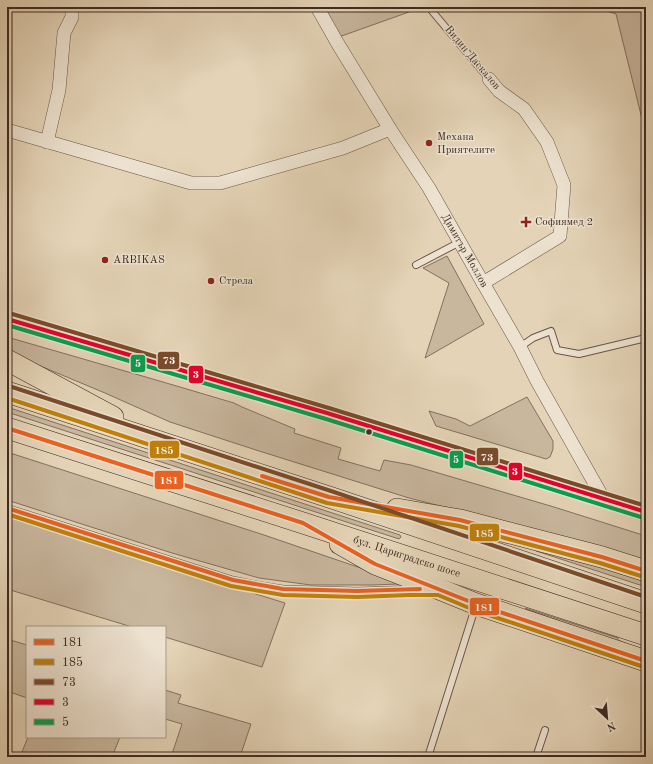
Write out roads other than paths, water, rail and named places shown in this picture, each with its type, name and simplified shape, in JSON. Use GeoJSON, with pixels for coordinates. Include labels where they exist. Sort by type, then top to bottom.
{"type":"FeatureCollection","features":[{"type":"Feature","properties":{"kind":"highway"},"geometry":{"type":"LineString","coordinates":[[7,360],[167,445]]}},
{"type":"Feature","properties":{"kind":"highway"},"geometry":{"type":"LineString","coordinates":[[7,392],[330,497],[646,603]]}},
{"type":"Feature","properties":{"kind":"highway","name":"бул. Цариградско шосе"},"geometry":{"type":"LineString","coordinates":[[7,428],[646,635]]}},
{"type":"Feature","properties":{"kind":"highway"},"geometry":{"type":"LineString","coordinates":[[330,497],[460,520],[646,571]]}},
{"type":"Feature","properties":{"kind":"highway"},"geometry":{"type":"LineString","coordinates":[[303,523],[375,564],[476,604],[646,661]]}},
{"type":"Feature","properties":{"kind":"street"},"geometry":{"type":"LineString","coordinates":[[47,142],[59,90],[64,33],[72,17],[72,7]]}},
{"type":"Feature","properties":{"kind":"street","name":"Димитър Моллов"},"geometry":{"type":"LineString","coordinates":[[318,7],[338,44],[460,242],[603,498]]}},
{"type":"Feature","properties":{"kind":"street","name":"Видин Даскалов"},"geometry":{"type":"LineString","coordinates":[[483,283],[560,236],[564,185],[547,142],[524,109],[499,92],[489,79]]}},
{"type":"Feature","properties":{"kind":"street"},"geometry":{"type":"LineString","coordinates":[[7,130],[191,184],[220,183],[344,148],[390,130]]}},
{"type":"Feature","properties":{"kind":"street"},"geometry":{"type":"LineString","coordinates":[[7,319],[324,412],[646,512]]}},
{"type":"Feature","properties":{"kind":"lane","name":"Видин Даскалов"},"geometry":{"type":"LineString","coordinates":[[432,11],[489,79]]}},
{"type":"Feature","properties":{"kind":"lane"},"geometry":{"type":"LineString","coordinates":[[416,265],[460,242]]}},
{"type":"Feature","properties":{"kind":"lane"},"geometry":{"type":"LineString","coordinates":[[520,347],[533,338],[551,330],[557,350],[579,354],[646,338]]}},
{"type":"Feature","properties":{"kind":"lane","name":"бул. Цариградско шосе"},"geometry":{"type":"LineString","coordinates":[[7,508],[233,580],[258,585],[283,589],[357,591],[439,589]]}},
{"type":"Feature","properties":{"kind":"lane"},"geometry":{"type":"LineString","coordinates":[[428,757],[476,604]]}},
{"type":"Feature","properties":{"kind":"lane"},"geometry":{"type":"LineString","coordinates":[[536,757],[545,730]]}},
{"type":"Feature","properties":{"kind":"place","name":"Механа Приятелите"},"geometry":{"type":"Point","coordinates":[429,143]}},
{"type":"Feature","properties":{"kind":"place","name":"Софиямед 2"},"geometry":{"type":"Point","coordinates":[526,222]}},
{"type":"Feature","properties":{"kind":"place","name":"ARBIKAS"},"geometry":{"type":"Point","coordinates":[105,260]}},
{"type":"Feature","properties":{"kind":"place","name":"Стрела"},"geometry":{"type":"Point","coordinates":[211,281]}}]}
